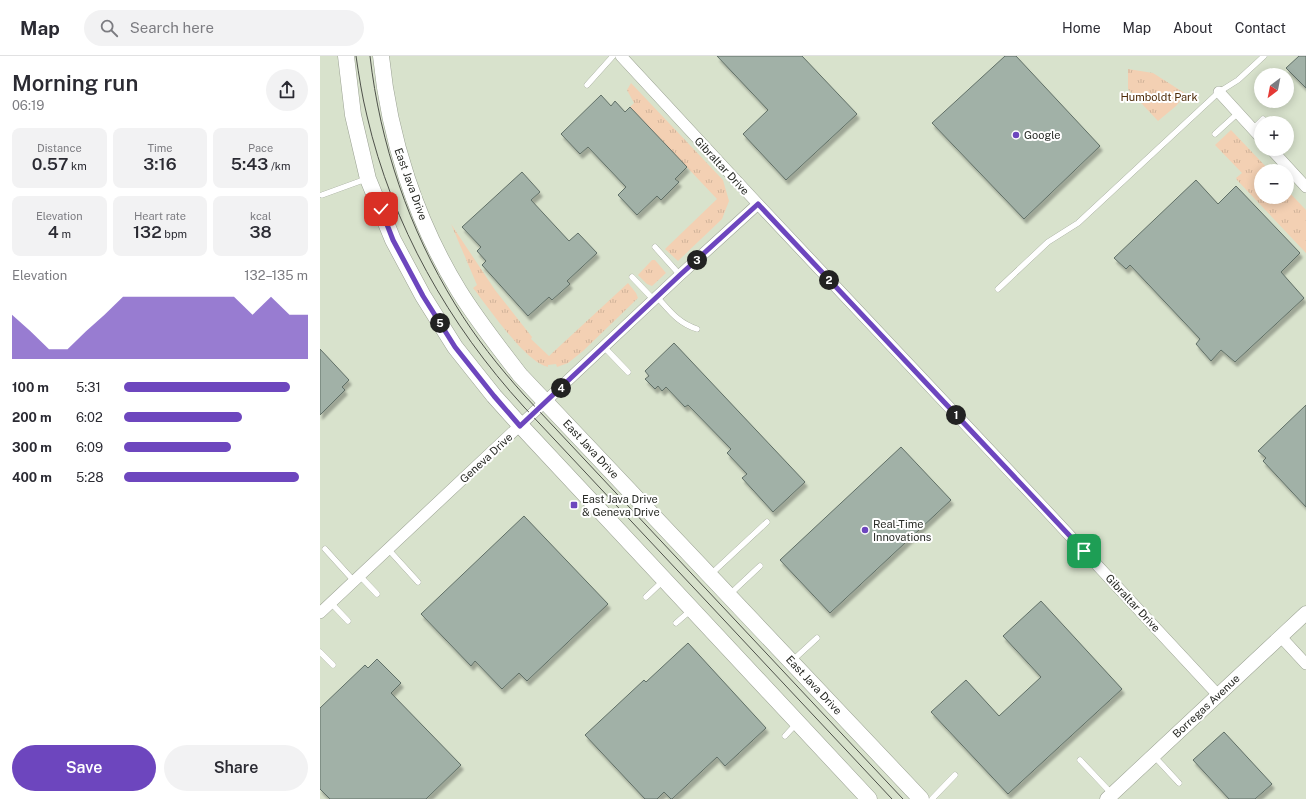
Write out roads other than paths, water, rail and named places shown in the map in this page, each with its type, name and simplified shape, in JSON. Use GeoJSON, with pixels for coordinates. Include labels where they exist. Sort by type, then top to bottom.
{"type":"FeatureCollection","features":[{"type":"Feature","properties":{"kind":"main road"},"geometry":{"type":"LineString","coordinates":[[346,56],[353,115],[368,178],[393,240],[423,296],[455,347],[520,426],[869,799]]}},
{"type":"Feature","properties":{"kind":"main road","name":"East Java Drive"},"geometry":{"type":"LineString","coordinates":[[381,56],[383,81],[394,136],[411,189],[433,241],[459,290],[490,337],[520,375],[921,799]]}},
{"type":"Feature","properties":{"kind":"street","name":"Gibraltar Drive"},"geometry":{"type":"LineString","coordinates":[[621,56],[1218,695]]}},
{"type":"Feature","properties":{"kind":"street"},"geometry":{"type":"LineString","coordinates":[[1219,92],[1253,129]]}},
{"type":"Feature","properties":{"kind":"street"},"geometry":{"type":"LineString","coordinates":[[1277,156],[1306,187]]}},
{"type":"Feature","properties":{"kind":"street","name":"Geneva Drive"},"geometry":{"type":"LineString","coordinates":[[320,613],[680,275],[758,204]]}},
{"type":"Feature","properties":{"kind":"street","name":"Borregas Avenue"},"geometry":{"type":"LineString","coordinates":[[1110,797],[1153,755],[1306,614]]}},
{"type":"Feature","properties":{"kind":"street"},"geometry":{"type":"LineString","coordinates":[[1281,637],[1306,664]]}},
{"type":"Feature","properties":{"kind":"lane"},"geometry":{"type":"LineString","coordinates":[[587,85],[613,56]]}},
{"type":"Feature","properties":{"kind":"lane"},"geometry":{"type":"LineString","coordinates":[[998,289],[1048,242],[1078,223],[1219,92],[1238,80],[1264,56]]}},
{"type":"Feature","properties":{"kind":"lane"},"geometry":{"type":"LineString","coordinates":[[1215,134],[1238,113]]}},
{"type":"Feature","properties":{"kind":"lane"},"geometry":{"type":"LineString","coordinates":[[322,195],[368,178]]}},
{"type":"Feature","properties":{"kind":"lane"},"geometry":{"type":"LineString","coordinates":[[655,247],[680,275]]}},
{"type":"Feature","properties":{"kind":"lane"},"geometry":{"type":"LineString","coordinates":[[632,277],[680,322],[697,329]]}},
{"type":"Feature","properties":{"kind":"lane"},"geometry":{"type":"LineString","coordinates":[[604,347],[628,372]]}},
{"type":"Feature","properties":{"kind":"lane"},"geometry":{"type":"LineString","coordinates":[[710,575],[767,522]]}},
{"type":"Feature","properties":{"kind":"lane"},"geometry":{"type":"LineString","coordinates":[[325,549],[377,594]]}},
{"type":"Feature","properties":{"kind":"lane"},"geometry":{"type":"LineString","coordinates":[[388,549],[418,582]]}},
{"type":"Feature","properties":{"kind":"lane"},"geometry":{"type":"LineString","coordinates":[[729,596],[760,566]]}},
{"type":"Feature","properties":{"kind":"lane"},"geometry":{"type":"LineString","coordinates":[[646,597],[664,580]]}},
{"type":"Feature","properties":{"kind":"lane"},"geometry":{"type":"LineString","coordinates":[[331,603],[348,621]]}},
{"type":"Feature","properties":{"kind":"lane"},"geometry":{"type":"LineString","coordinates":[[676,623],[691,609]]}},
{"type":"Feature","properties":{"kind":"lane"},"geometry":{"type":"LineString","coordinates":[[792,662],[816,638]]}},
{"type":"Feature","properties":{"kind":"lane"},"geometry":{"type":"LineString","coordinates":[[320,652],[333,665]]}},
{"type":"Feature","properties":{"kind":"lane"},"geometry":{"type":"LineString","coordinates":[[785,736],[798,723]]}},
{"type":"Feature","properties":{"kind":"lane"},"geometry":{"type":"LineString","coordinates":[[1153,755],[1179,783]]}},
{"type":"Feature","properties":{"kind":"lane"},"geometry":{"type":"LineString","coordinates":[[1080,760],[1110,797]]}},
{"type":"Feature","properties":{"kind":"lane"},"geometry":{"type":"LineString","coordinates":[[932,799],[955,775]]}},
{"type":"Feature","properties":{"kind":"tram line"},"geometry":{"type":"LineString","coordinates":[[356,56],[367,116],[378,156],[392,196],[408,234],[427,272],[448,308],[471,342],[524,407],[892,799]]}},
{"type":"Feature","properties":{"kind":"tram line"},"geometry":{"type":"LineString","coordinates":[[370,56],[381,121],[399,185],[424,246],[455,304],[479,340],[525,396],[903,799]]}},
{"type":"Feature","properties":{"kind":"place","name":"Google"},"geometry":{"type":"Point","coordinates":[1016,135]}},
{"type":"Feature","properties":{"kind":"place","name":"East Java Drive & Geneva Drive"},"geometry":{"type":"Point","coordinates":[574,505]}},
{"type":"Feature","properties":{"kind":"place","name":"Real-Time Innovations"},"geometry":{"type":"Point","coordinates":[865,530]}},
{"type":"Feature","properties":{"kind":"park label","name":"Humboldt Park"},"geometry":{"type":"Point","coordinates":[1159,97]}}]}
